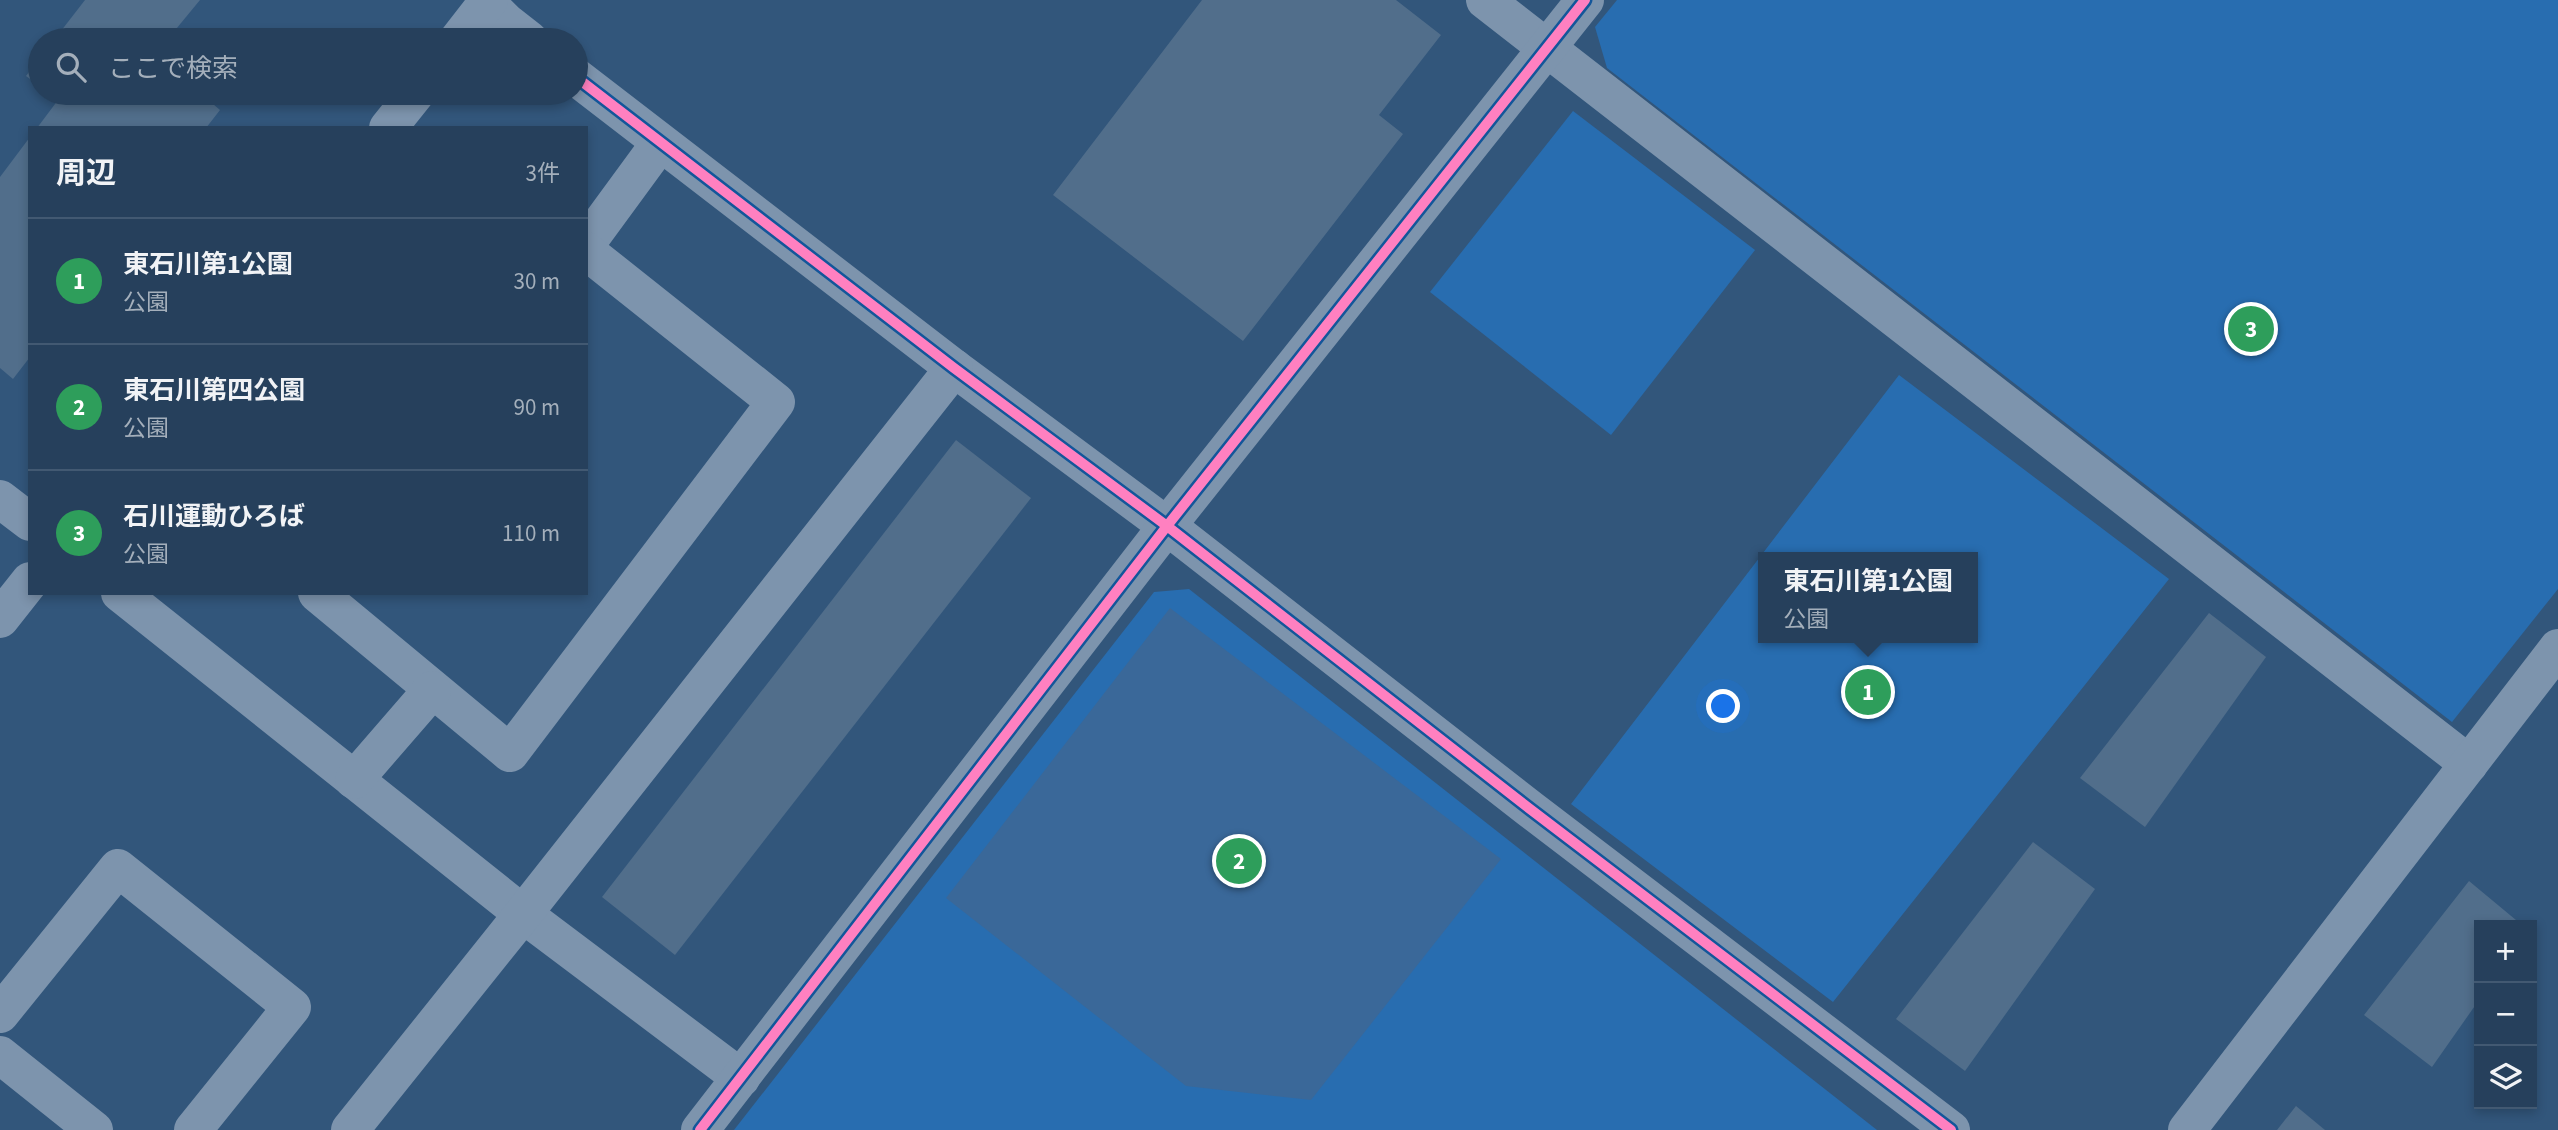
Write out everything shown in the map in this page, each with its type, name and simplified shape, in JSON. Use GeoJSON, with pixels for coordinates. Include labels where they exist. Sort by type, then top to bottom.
{"type":"FeatureCollection","features":[{"type":"Feature","properties":{"kind":"street"},"geometry":{"type":"LineString","coordinates":[[1485,0],[2469,764]]}},
{"type":"Feature","properties":{"kind":"street"},"geometry":{"type":"LineString","coordinates":[[700,1130],[1167,526],[1585,0]]}},
{"type":"Feature","properties":{"kind":"street"},"geometry":{"type":"LineString","coordinates":[[467,28],[487,1],[516,28]]}},
{"type":"Feature","properties":{"kind":"street"},"geometry":{"type":"LineString","coordinates":[[588,87],[954,369],[1167,526],[1541,818],[1951,1130]]}},
{"type":"Feature","properties":{"kind":"street"},"geometry":{"type":"LineString","coordinates":[[390,126],[406,105]]}},
{"type":"Feature","properties":{"kind":"street"},"geometry":{"type":"LineString","coordinates":[[588,241],[660,144]]}},
{"type":"Feature","properties":{"kind":"street"},"geometry":{"type":"LineString","coordinates":[[319,595],[510,753],[776,402],[588,253]]}},
{"type":"Feature","properties":{"kind":"street"},"geometry":{"type":"LineString","coordinates":[[350,1130],[954,369]]}},
{"type":"Feature","properties":{"kind":"street"},"geometry":{"type":"LineString","coordinates":[[0,499],[28,520]]}},
{"type":"Feature","properties":{"kind":"street"},"geometry":{"type":"LineString","coordinates":[[0,620],[28,584]]}},
{"type":"Feature","properties":{"kind":"street"},"geometry":{"type":"LineString","coordinates":[[123,595],[523,915],[741,1078]]}},
{"type":"Feature","properties":{"kind":"street"},"geometry":{"type":"LineString","coordinates":[[2188,1130],[2558,648]]}},
{"type":"Feature","properties":{"kind":"street"},"geometry":{"type":"LineString","coordinates":[[354,780],[432,690]]}},
{"type":"Feature","properties":{"kind":"street"},"geometry":{"type":"LineString","coordinates":[[0,1014],[118,867],[292,1007],[193,1130]]}},
{"type":"Feature","properties":{"kind":"street"},"geometry":{"type":"LineString","coordinates":[[0,1055],[94,1130]]}},
{"type":"Feature","properties":{"kind":"shaded area"},"geometry":{"type":"Polygon","coordinates":[[[1617,0],[2558,0],[2558,589],[2452,722],[1607,68],[1595,27],[1617,0]]]}},
{"type":"Feature","properties":{"kind":"shaded area"},"geometry":{"type":"Polygon","coordinates":[[[1573,111],[1755,250],[1611,435],[1430,292],[1573,111]]]}},
{"type":"Feature","properties":{"kind":"shaded area"},"geometry":{"type":"Polygon","coordinates":[[[1899,375],[2169,579],[1833,1002],[1571,804],[1758,559],[1758,643],[1978,643],[1978,552],[1764,552],[1899,375]]]}},
{"type":"Feature","properties":{"kind":"shaded area"},"geometry":{"type":"Polygon","coordinates":[[[1189,589],[1877,1130],[734,1130],[1154,592],[1189,589]]]}},
{"type":"Feature","properties":{"kind":"shaded area"},"geometry":{"type":"Polygon","coordinates":[[[1170,608],[1501,859],[1311,1100],[1186,1086],[946,898],[1170,608]]]}},
{"type":"Feature","properties":{"kind":"building"},"geometry":{"type":"Polygon","coordinates":[[[85,0],[200,0],[177,28],[63,28],[85,0]]]}},
{"type":"Feature","properties":{"kind":"building"},"geometry":{"type":"Polygon","coordinates":[[[1202,0],[1396,0],[1441,35],[1379,115],[1403,134],[1243,341],[1053,195],[1202,0]]]}},
{"type":"Feature","properties":{"kind":"building"},"geometry":{"type":"Polygon","coordinates":[[[54,105],[214,105],[220,110],[208,126],[38,126],[54,105]]]}},
{"type":"Feature","properties":{"kind":"building"},"geometry":{"type":"Polygon","coordinates":[[[28,140],[28,360],[13,379],[0,368],[0,177],[28,140]]]}},
{"type":"Feature","properties":{"kind":"building"},"geometry":{"type":"Polygon","coordinates":[[[956,440],[1031,498],[675,955],[602,897],[956,440]]]}},
{"type":"Feature","properties":{"kind":"building"},"geometry":{"type":"Polygon","coordinates":[[[2209,613],[2266,657],[2145,827],[2080,778],[2209,613]]]}},
{"type":"Feature","properties":{"kind":"building"},"geometry":{"type":"Polygon","coordinates":[[[2033,842],[2095,889],[1965,1071],[1896,1019],[2033,842]]]}},
{"type":"Feature","properties":{"kind":"building"},"geometry":{"type":"Polygon","coordinates":[[[2469,881],[2516,920],[2474,920],[2474,1007],[2432,1067],[2364,1015],[2469,881]]]}},
{"type":"Feature","properties":{"kind":"building"},"geometry":{"type":"Polygon","coordinates":[[[2296,1106],[2325,1130],[2277,1130],[2296,1106]]]}},
{"type":"Feature","properties":{"kind":"cycle path"},"geometry":{"type":"LineString","coordinates":[[700,1130],[1167,526],[1585,0]]}},
{"type":"Feature","properties":{"kind":"cycle path"},"geometry":{"type":"LineString","coordinates":[[588,86],[954,368],[1167,526],[1530,809],[1951,1130]]}},
{"type":"Feature","properties":{"kind":"place","name":"石川運動ひろば"},"geometry":{"type":"Point","coordinates":[2251,329]}},
{"type":"Feature","properties":{"kind":"place","name":"東石川第1公園"},"geometry":{"type":"Point","coordinates":[1868,692]}},
{"type":"Feature","properties":{"kind":"place","name":"東石川第四公園"},"geometry":{"type":"Point","coordinates":[1239,861]}}]}
